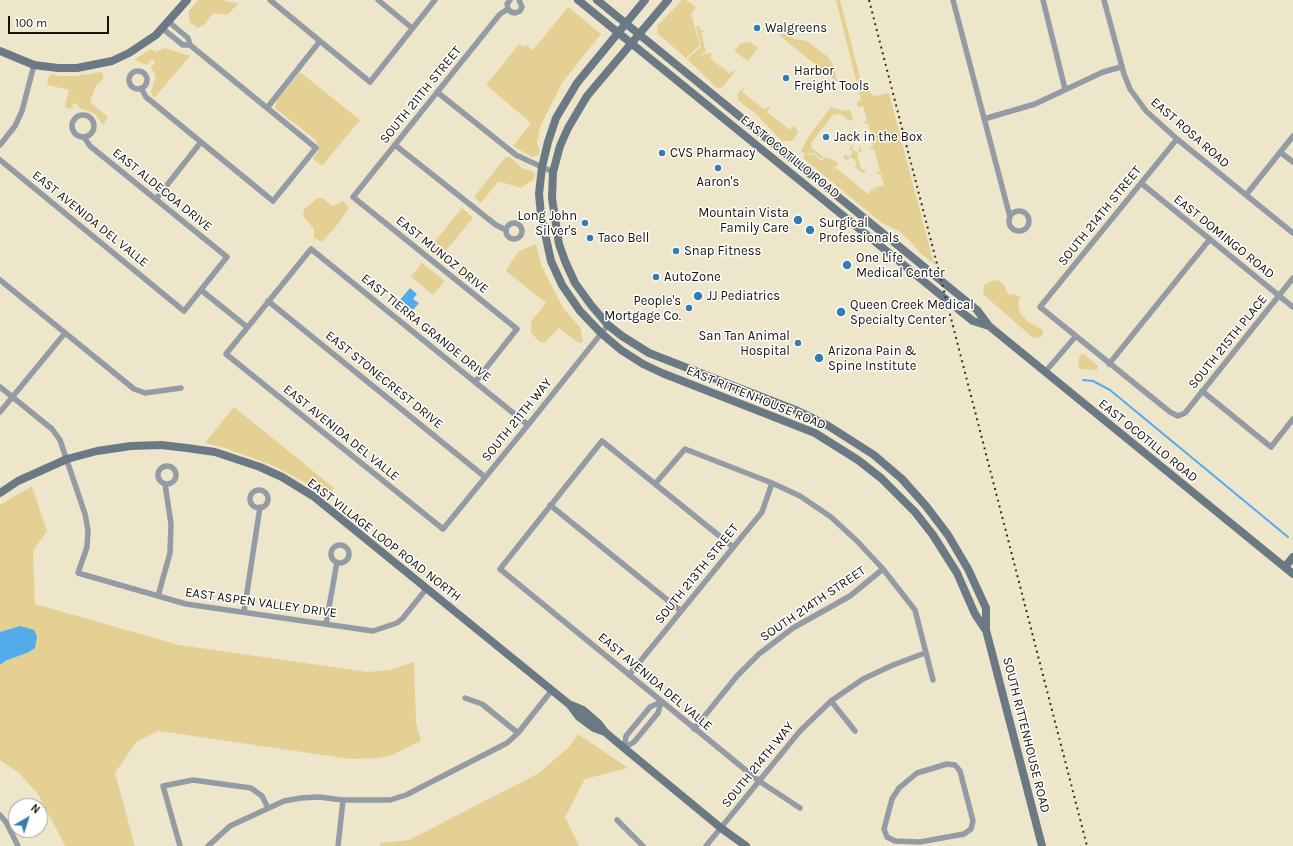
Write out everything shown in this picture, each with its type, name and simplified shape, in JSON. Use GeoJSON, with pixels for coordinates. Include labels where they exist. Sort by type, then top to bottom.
{"type":"FeatureCollection","features":[{"type":"Feature","properties":{"kind":"main road"},"geometry":{"type":"LineString","coordinates":[[0,51],[34,65],[77,68],[112,60],[144,45],[166,25],[187,0]]}},
{"type":"Feature","properties":{"kind":"main road","name":"EAST OCOTILLO ROAD"},"geometry":{"type":"LineString","coordinates":[[578,0],[959,310],[973,321],[989,326]]}},
{"type":"Feature","properties":{"kind":"main road","name":"EAST OCOTILLO ROAD"},"geometry":{"type":"LineString","coordinates":[[597,0],[977,310],[989,326],[1293,574]]}},
{"type":"Feature","properties":{"kind":"main road","name":"EAST RITTENHOUSE ROAD"},"geometry":{"type":"LineString","coordinates":[[644,0],[577,83],[566,100],[556,118],[542,167],[539,194],[541,215],[551,261],[567,292],[600,333],[621,350],[662,373],[797,424],[815,433],[858,460],[899,495],[933,535],[957,574],[975,614],[986,630]]}},
{"type":"Feature","properties":{"kind":"main road","name":"EAST RITTENHOUSE ROAD"},"geometry":{"type":"LineString","coordinates":[[668,0],[631,43],[576,112],[560,146],[553,172],[552,211],[559,244],[575,283],[608,325],[649,353],[798,411],[832,428],[874,455],[902,479],[948,535],[968,569],[986,608],[986,630]]}},
{"type":"Feature","properties":{"kind":"main road"},"geometry":{"type":"LineString","coordinates":[[726,120],[730,117],[739,116]]}},
{"type":"Feature","properties":{"kind":"main road","name":"EAST VILLAGE LOOP ROAD NORTH"},"geometry":{"type":"LineString","coordinates":[[0,493],[31,475],[67,459],[97,451],[131,446],[161,445],[215,452],[246,462],[282,477],[313,496],[570,705],[583,710],[624,748],[721,828],[746,846]]}},
{"type":"Feature","properties":{"kind":"main road"},"geometry":{"type":"LineString","coordinates":[[1285,567],[1293,557]]}},
{"type":"Feature","properties":{"kind":"main road","name":"SOUTH RITTENHOUSE ROAD"},"geometry":{"type":"LineString","coordinates":[[986,630],[1042,846]]}},
{"type":"Feature","properties":{"kind":"street"},"geometry":{"type":"LineString","coordinates":[[270,0],[370,82],[435,0]]}},
{"type":"Feature","properties":{"kind":"street"},"geometry":{"type":"LineString","coordinates":[[378,0],[412,28]]}},
{"type":"Feature","properties":{"kind":"street"},"geometry":{"type":"LineString","coordinates":[[508,9],[507,4],[510,0]]}},
{"type":"Feature","properties":{"kind":"street","name":"SOUTH 211TH STREET"},"geometry":{"type":"LineString","coordinates":[[353,197],[500,14],[508,9],[513,13],[520,11],[522,4],[519,0]]}},
{"type":"Feature","properties":{"kind":"street"},"geometry":{"type":"LineString","coordinates":[[953,0],[1010,217]]}},
{"type":"Feature","properties":{"kind":"street"},"geometry":{"type":"LineString","coordinates":[[1043,0],[1066,89]]}},
{"type":"Feature","properties":{"kind":"street","name":"EAST ROSA ROAD"},"geometry":{"type":"LineString","coordinates":[[1104,0],[1121,67],[1130,89],[1146,111],[1177,140],[1293,233]]}},
{"type":"Feature","properties":{"kind":"street"},"geometry":{"type":"LineString","coordinates":[[141,88],[146,97],[273,201],[316,148],[190,45],[183,45],[166,25]]}},
{"type":"Feature","properties":{"kind":"street"},"geometry":{"type":"LineString","coordinates":[[267,108],[320,41]]}},
{"type":"Feature","properties":{"kind":"street"},"geometry":{"type":"LineString","coordinates":[[0,145],[14,126],[22,111],[34,65]]}},
{"type":"Feature","properties":{"kind":"street"},"geometry":{"type":"LineString","coordinates":[[984,119],[1036,104],[1103,72],[1121,67]]}},
{"type":"Feature","properties":{"kind":"street"},"geometry":{"type":"LineString","coordinates":[[438,92],[516,155],[553,172]]}},
{"type":"Feature","properties":{"kind":"street"},"geometry":{"type":"LineString","coordinates":[[1246,195],[1293,136]]}},
{"type":"Feature","properties":{"kind":"street","name":"EAST ALDECOA DRIVE"},"geometry":{"type":"LineString","coordinates":[[84,137],[90,146],[227,257],[201,290]]}},
{"type":"Feature","properties":{"kind":"street","name":"SOUTH 214TH STREET"},"geometry":{"type":"LineString","coordinates":[[1076,336],[1040,307],[1177,140]]}},
{"type":"Feature","properties":{"kind":"street"},"geometry":{"type":"LineString","coordinates":[[156,199],[201,142]]}},
{"type":"Feature","properties":{"kind":"street"},"geometry":{"type":"LineString","coordinates":[[395,145],[496,225],[506,230]]}},
{"type":"Feature","properties":{"kind":"street"},"geometry":{"type":"LineString","coordinates":[[1280,152],[1293,162]]}},
{"type":"Feature","properties":{"kind":"street","name":"EAST AVENIDA DEL VALLE"},"geometry":{"type":"LineString","coordinates":[[0,160],[184,310],[201,290]]}},
{"type":"Feature","properties":{"kind":"street","name":"EAST DOMINGO ROAD"},"geometry":{"type":"LineString","coordinates":[[1141,183],[1293,307]]}},
{"type":"Feature","properties":{"kind":"street","name":"EAST MUNOZ DRIVE"},"geometry":{"type":"LineString","coordinates":[[353,197],[517,330],[475,382]]}},
{"type":"Feature","properties":{"kind":"street"},"geometry":{"type":"LineString","coordinates":[[1045,372],[1076,336],[1109,364],[1210,239]]}},
{"type":"Feature","properties":{"kind":"street","name":"EAST TIERRA GRANDE DRIVE"},"geometry":{"type":"LineString","coordinates":[[268,301],[311,249],[528,425]]}},
{"type":"Feature","properties":{"kind":"street","name":"SOUTH 215TH PLACE"},"geometry":{"type":"LineString","coordinates":[[1109,364],[1170,412],[1178,416],[1185,412],[1293,278]]}},
{"type":"Feature","properties":{"kind":"street"},"geometry":{"type":"LineString","coordinates":[[0,280],[134,389],[145,393],[181,388]]}},
{"type":"Feature","properties":{"kind":"street"},"geometry":{"type":"LineString","coordinates":[[201,290],[247,327],[268,301]]}},
{"type":"Feature","properties":{"kind":"street","name":"EAST STONECREST DRIVE"},"geometry":{"type":"LineString","coordinates":[[268,301],[486,477]]}},
{"type":"Feature","properties":{"kind":"street","name":"SOUTH 211TH WAY"},"geometry":{"type":"LineString","coordinates":[[443,529],[608,325]]}},
{"type":"Feature","properties":{"kind":"street","name":"EAST AVENIDA DEL VALLE"},"geometry":{"type":"LineString","coordinates":[[247,327],[226,354],[443,529]]}},
{"type":"Feature","properties":{"kind":"street"},"geometry":{"type":"LineString","coordinates":[[0,412],[65,333]]}},
{"type":"Feature","properties":{"kind":"street"},"geometry":{"type":"LineString","coordinates":[[0,387],[52,429],[60,440],[67,459]]}},
{"type":"Feature","properties":{"kind":"street"},"geometry":{"type":"LineString","coordinates":[[1202,391],[1271,447],[1293,419]]}},
{"type":"Feature","properties":{"kind":"street"},"geometry":{"type":"LineString","coordinates":[[681,611],[550,505],[602,441],[733,547]]}},
{"type":"Feature","properties":{"kind":"street"},"geometry":{"type":"LineString","coordinates":[[656,484],[685,449],[772,482],[800,496],[831,517],[883,569],[915,610],[933,680]]}},
{"type":"Feature","properties":{"kind":"street","name":"EAST ASPEN VALLEY DRIVE"},"geometry":{"type":"LineString","coordinates":[[67,459],[88,530],[87,547],[78,573],[186,604],[372,631],[389,626],[403,618],[427,588]]}},
{"type":"Feature","properties":{"kind":"street","name":"SOUTH 213TH STREET"},"geometry":{"type":"LineString","coordinates":[[629,675],[762,512],[772,482]]}},
{"type":"Feature","properties":{"kind":"street"},"geometry":{"type":"LineString","coordinates":[[158,596],[170,553],[171,524],[165,484]]}},
{"type":"Feature","properties":{"kind":"street","name":"EAST AVENIDA DEL VALLE"},"geometry":{"type":"LineString","coordinates":[[550,505],[500,569],[758,781],[800,808]]}},
{"type":"Feature","properties":{"kind":"street"},"geometry":{"type":"LineString","coordinates":[[244,612],[260,508]]}},
{"type":"Feature","properties":{"kind":"street"},"geometry":{"type":"LineString","coordinates":[[326,624],[337,562]]}},
{"type":"Feature","properties":{"kind":"street","name":"SOUTH 214TH STREET"},"geometry":{"type":"LineString","coordinates":[[694,729],[738,676],[759,654],[793,628],[850,596],[883,569]]}},
{"type":"Feature","properties":{"kind":"street","name":"SOUTH 214TH WAY"},"geometry":{"type":"LineString","coordinates":[[706,846],[800,731],[831,701],[864,679],[893,664],[925,653]]}},
{"type":"Feature","properties":{"kind":"street"},"geometry":{"type":"LineString","coordinates":[[208,846],[230,826],[268,808],[301,798],[319,797],[343,800],[390,800],[406,795],[507,743],[518,733],[552,690]]}},
{"type":"Feature","properties":{"kind":"street"},"geometry":{"type":"LineString","coordinates":[[465,698],[482,704],[518,733]]}},
{"type":"Feature","properties":{"kind":"street"},"geometry":{"type":"LineString","coordinates":[[831,701],[855,730]]}},
{"type":"Feature","properties":{"kind":"street"},"geometry":{"type":"LineString","coordinates":[[624,748],[634,742],[658,713],[661,702]]}},
{"type":"Feature","properties":{"kind":"street"},"geometry":{"type":"LineString","coordinates":[[624,748],[626,736],[650,707],[661,702]]}},
{"type":"Feature","properties":{"kind":"street"},"geometry":{"type":"LineString","coordinates":[[947,764],[955,765],[960,771],[973,821],[971,830],[964,834],[920,844],[895,841],[887,837],[884,829],[892,798],[899,788],[917,773],[947,764]]}},
{"type":"Feature","properties":{"kind":"street"},"geometry":{"type":"LineString","coordinates":[[180,846],[163,786],[193,780],[251,788],[262,796],[268,808]]}},
{"type":"Feature","properties":{"kind":"street"},"geometry":{"type":"LineString","coordinates":[[338,846],[343,800]]}},
{"type":"Feature","properties":{"kind":"street"},"geometry":{"type":"LineString","coordinates":[[0,815],[6,822],[18,846]]}},
{"type":"Feature","properties":{"kind":"street"},"geometry":{"type":"LineString","coordinates":[[617,820],[643,846]]}},
{"type":"Feature","properties":{"kind":"shaded area"},"geometry":{"type":"Polygon","coordinates":[[[198,0],[224,0],[239,3],[227,15],[213,13],[205,24],[198,28],[189,22],[189,11],[198,0]]]}},
{"type":"Feature","properties":{"kind":"shaded area"},"geometry":{"type":"Polygon","coordinates":[[[682,0],[687,0],[696,8],[691,14],[700,45],[686,58],[657,33],[657,26],[682,0]]]}},
{"type":"Feature","properties":{"kind":"shaded area"},"geometry":{"type":"Polygon","coordinates":[[[836,0],[840,0],[862,85],[874,96],[889,93],[932,257],[936,265],[920,253],[899,231],[882,223],[804,159],[804,155],[813,154],[822,161],[825,157],[837,162],[838,164],[832,172],[836,168],[868,194],[872,189],[875,193],[874,188],[884,185],[881,174],[875,174],[880,171],[874,149],[869,149],[873,146],[868,123],[862,124],[867,120],[863,106],[858,107],[857,102],[861,100],[836,0]]]}},
{"type":"Feature","properties":{"kind":"shaded area"},"geometry":{"type":"Polygon","coordinates":[[[568,7],[601,34],[562,83],[540,127],[537,143],[540,150],[539,155],[532,157],[513,146],[531,123],[486,85],[519,44],[524,47],[526,45],[533,50],[568,7]]]}},
{"type":"Feature","properties":{"kind":"shaded area"},"geometry":{"type":"Polygon","coordinates":[[[696,26],[699,26],[701,31],[706,31],[701,33],[706,52],[699,57],[704,54],[712,53],[710,58],[721,67],[717,70],[722,67],[730,74],[733,70],[735,71],[723,87],[717,88],[687,59],[701,47],[696,26]]]}},
{"type":"Feature","properties":{"kind":"shaded area"},"geometry":{"type":"Polygon","coordinates":[[[780,29],[794,39],[807,41],[828,57],[833,65],[837,82],[780,36],[780,29]]]}},
{"type":"Feature","properties":{"kind":"shaded area"},"geometry":{"type":"Polygon","coordinates":[[[750,42],[758,48],[748,61],[734,51],[740,44],[750,42]]]}},
{"type":"Feature","properties":{"kind":"shaded area"},"geometry":{"type":"Polygon","coordinates":[[[165,48],[190,56],[154,98],[151,91],[156,77],[151,67],[155,62],[152,59],[147,65],[134,60],[151,49],[155,52],[165,48]]]}},
{"type":"Feature","properties":{"kind":"shaded area"},"geometry":{"type":"Polygon","coordinates":[[[101,72],[103,74],[103,79],[96,86],[90,102],[108,117],[103,125],[95,114],[78,107],[76,103],[72,104],[74,108],[67,109],[65,105],[69,90],[48,85],[47,83],[49,76],[53,74],[59,76],[76,76],[101,72]]]}},
{"type":"Feature","properties":{"kind":"shaded area"},"geometry":{"type":"Polygon","coordinates":[[[300,72],[360,120],[322,166],[313,159],[319,150],[316,140],[275,107],[277,100],[300,72]]]}},
{"type":"Feature","properties":{"kind":"shaded area"},"geometry":{"type":"Polygon","coordinates":[[[745,86],[742,92],[765,110],[769,106],[770,108],[767,112],[790,130],[793,126],[797,129],[798,133],[792,141],[782,141],[756,114],[738,100],[737,94],[745,86]]]}},
{"type":"Feature","properties":{"kind":"shaded area"},"geometry":{"type":"Polygon","coordinates":[[[831,107],[843,111],[850,110],[853,120],[850,121],[840,114],[833,115],[811,143],[812,148],[823,157],[821,159],[814,153],[804,154],[801,151],[809,136],[831,107]]]}},
{"type":"Feature","properties":{"kind":"shaded area"},"geometry":{"type":"Polygon","coordinates":[[[853,144],[852,150],[858,152],[860,145],[861,152],[857,153],[861,170],[866,169],[865,173],[862,173],[855,167],[857,163],[851,157],[847,161],[843,157],[845,154],[849,157],[853,152],[849,149],[853,144]]]}},
{"type":"Feature","properties":{"kind":"shaded area"},"geometry":{"type":"Polygon","coordinates":[[[506,157],[510,157],[523,169],[531,170],[535,174],[534,179],[521,188],[501,182],[497,183],[481,203],[474,197],[506,157]]]}},
{"type":"Feature","properties":{"kind":"shaded area"},"geometry":{"type":"Polygon","coordinates":[[[318,198],[322,198],[333,206],[343,201],[349,208],[338,224],[322,242],[314,238],[314,229],[303,216],[304,209],[318,198]]]}},
{"type":"Feature","properties":{"kind":"shaded area"},"geometry":{"type":"Polygon","coordinates":[[[462,208],[473,218],[439,259],[428,250],[462,208]]]}},
{"type":"Feature","properties":{"kind":"shaded area"},"geometry":{"type":"Polygon","coordinates":[[[536,244],[541,265],[563,308],[580,327],[583,340],[582,343],[577,342],[559,328],[544,343],[540,342],[531,333],[531,322],[546,303],[506,270],[518,252],[536,244]]]}},
{"type":"Feature","properties":{"kind":"shaded area"},"geometry":{"type":"Polygon","coordinates":[[[422,263],[445,281],[433,295],[411,277],[422,263]]]}},
{"type":"Feature","properties":{"kind":"shaded area"},"geometry":{"type":"Polygon","coordinates":[[[998,280],[1004,285],[1008,294],[1015,294],[1021,298],[1018,302],[1020,313],[1028,322],[1043,330],[1043,334],[1040,338],[1033,338],[983,294],[984,285],[991,281],[998,280]]]}},
{"type":"Feature","properties":{"kind":"shaded area"},"geometry":{"type":"Polygon","coordinates":[[[1084,354],[1098,366],[1097,370],[1080,369],[1078,365],[1080,355],[1084,354]]]}},
{"type":"Feature","properties":{"kind":"shaded area"},"geometry":{"type":"Polygon","coordinates":[[[234,407],[334,488],[327,498],[304,482],[274,466],[225,448],[205,443],[234,407]]]}},
{"type":"Feature","properties":{"kind":"shaded area"},"geometry":{"type":"Polygon","coordinates":[[[32,486],[47,531],[33,551],[35,604],[179,645],[368,672],[390,670],[414,662],[416,722],[421,741],[392,755],[378,758],[350,759],[159,731],[137,741],[115,773],[135,846],[65,846],[48,813],[48,798],[40,798],[19,773],[0,760],[0,505],[32,486]]]}},
{"type":"Feature","properties":{"kind":"shaded area"},"geometry":{"type":"Polygon","coordinates":[[[578,734],[628,768],[585,779],[565,817],[579,846],[380,846],[380,843],[409,840],[539,773],[569,747],[578,734]]]}},
{"type":"Feature","properties":{"kind":"water"},"geometry":{"type":"Polygon","coordinates":[[[410,288],[417,294],[413,299],[419,303],[413,310],[400,300],[410,288]]]}},
{"type":"Feature","properties":{"kind":"water"},"geometry":{"type":"Polygon","coordinates":[[[20,626],[34,630],[37,636],[35,648],[29,652],[5,661],[0,665],[0,632],[20,626]]]}},
{"type":"Feature","properties":{"kind":"waterway"},"geometry":{"type":"LineString","coordinates":[[1083,380],[1093,381],[1110,390],[1288,537]]}},
{"type":"Feature","properties":{"kind":"railway"},"geometry":{"type":"LineString","coordinates":[[869,0],[1087,846]]}},
{"type":"Feature","properties":{"kind":"place","name":"Walgreens"},"geometry":{"type":"Point","coordinates":[757,28]}},
{"type":"Feature","properties":{"kind":"place","name":"Harbor Freight Tools"},"geometry":{"type":"Point","coordinates":[786,78]}},
{"type":"Feature","properties":{"kind":"place","name":"Jack in the Box"},"geometry":{"type":"Point","coordinates":[826,137]}},
{"type":"Feature","properties":{"kind":"place","name":"CVS Pharmacy"},"geometry":{"type":"Point","coordinates":[662,153]}},
{"type":"Feature","properties":{"kind":"place","name":"Aaron's"},"geometry":{"type":"Point","coordinates":[718,168]}},
{"type":"Feature","properties":{"kind":"place","name":"Mountain Vista Family Care"},"geometry":{"type":"Point","coordinates":[798,220]}},
{"type":"Feature","properties":{"kind":"place","name":"Long John Silver's"},"geometry":{"type":"Point","coordinates":[585,223]}},
{"type":"Feature","properties":{"kind":"place","name":"Surgical Professionals"},"geometry":{"type":"Point","coordinates":[810,230]}},
{"type":"Feature","properties":{"kind":"place","name":"Taco Bell"},"geometry":{"type":"Point","coordinates":[590,238]}},
{"type":"Feature","properties":{"kind":"place","name":"Snap Fitness"},"geometry":{"type":"Point","coordinates":[676,251]}},
{"type":"Feature","properties":{"kind":"place","name":"One Life Medical Center"},"geometry":{"type":"Point","coordinates":[847,265]}},
{"type":"Feature","properties":{"kind":"place","name":"AutoZone"},"geometry":{"type":"Point","coordinates":[656,277]}},
{"type":"Feature","properties":{"kind":"place","name":"JJ Pediatrics"},"geometry":{"type":"Point","coordinates":[698,296]}},
{"type":"Feature","properties":{"kind":"place","name":"People's Mortgage Co."},"geometry":{"type":"Point","coordinates":[689,308]}},
{"type":"Feature","properties":{"kind":"place","name":"Queen Creek Medical Specialty Center"},"geometry":{"type":"Point","coordinates":[841,312]}},
{"type":"Feature","properties":{"kind":"place","name":"San Tan Animal Hospital"},"geometry":{"type":"Point","coordinates":[798,343]}},
{"type":"Feature","properties":{"kind":"place","name":"Arizona Pain & Spine Institute"},"geometry":{"type":"Point","coordinates":[819,358]}}]}
